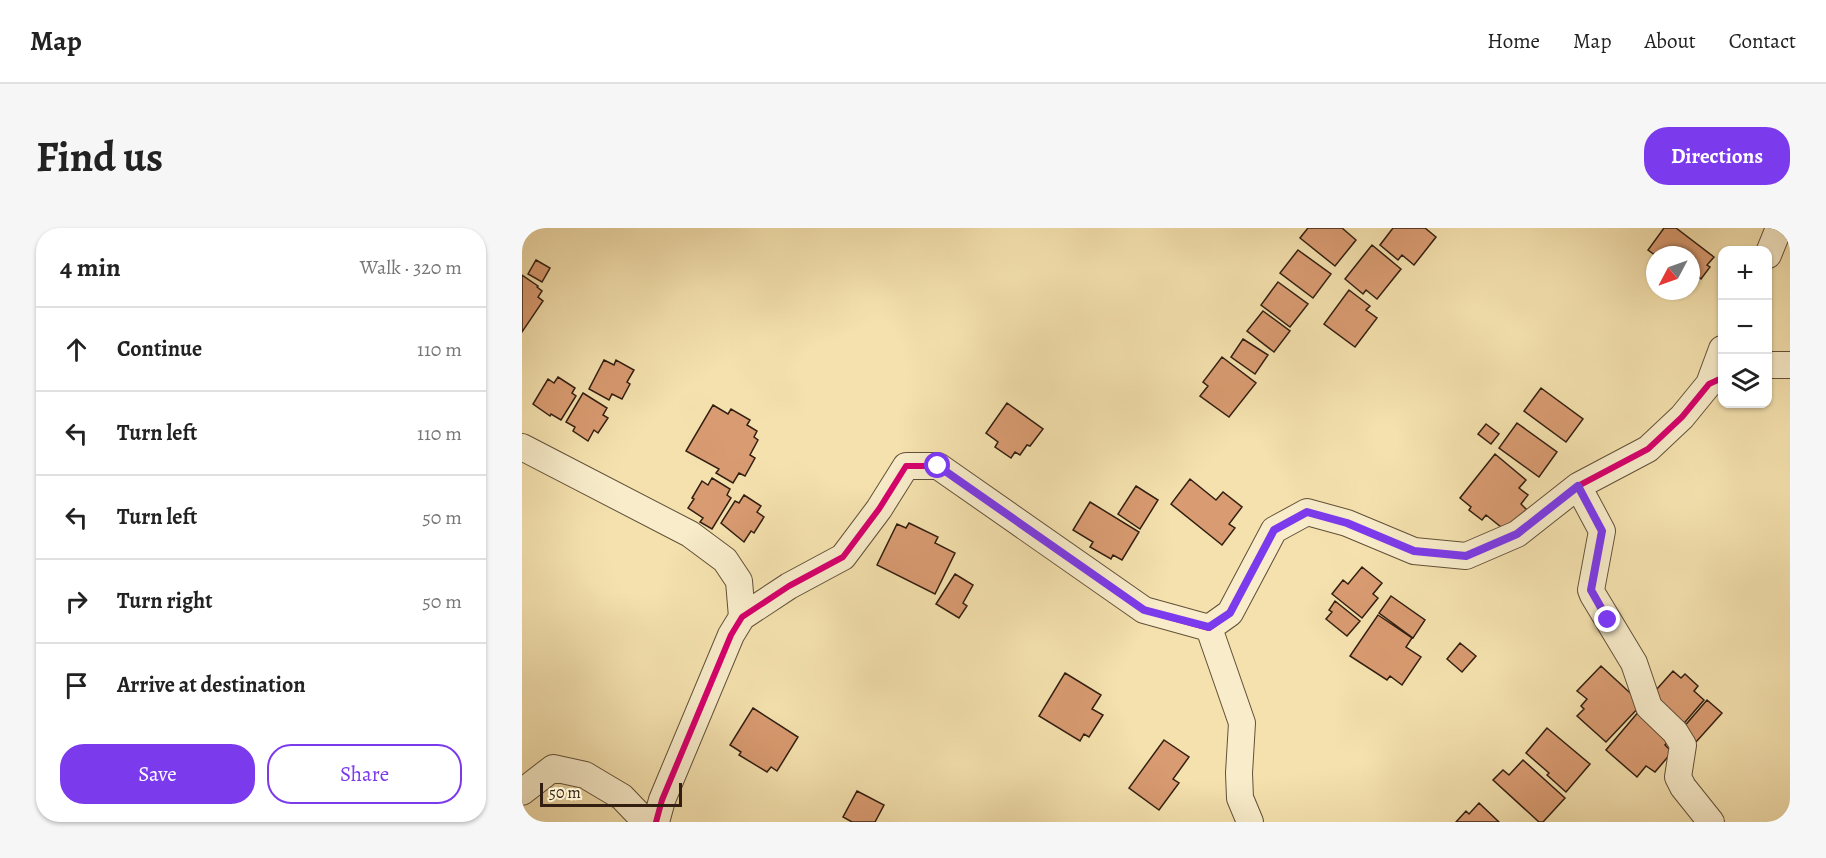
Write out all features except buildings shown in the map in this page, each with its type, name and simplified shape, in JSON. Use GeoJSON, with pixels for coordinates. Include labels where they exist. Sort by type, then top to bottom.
{"type":"FeatureCollection","features":[{"type":"Feature","properties":{"kind":"street"},"geometry":{"type":"LineString","coordinates":[[1771,246],[1779,228]]}},
{"type":"Feature","properties":{"kind":"street"},"geometry":{"type":"LineString","coordinates":[[656,822],[666,789],[731,635],[742,617],[789,586],[843,557],[879,509],[906,466],[938,466],[1144,610],[1209,627],[1230,613],[1274,530],[1307,512],[1347,523],[1414,551],[1466,556],[1517,534],[1578,486],[1648,449],[1715,381],[1721,354]]}},
{"type":"Feature","properties":{"kind":"street"},"geometry":{"type":"LineString","coordinates":[[1772,365],[1790,365]]}},
{"type":"Feature","properties":{"kind":"street"},"geometry":{"type":"LineString","coordinates":[[522,447],[690,534],[725,560],[739,581],[742,617]]}},
{"type":"Feature","properties":{"kind":"street"},"geometry":{"type":"LineString","coordinates":[[1578,486],[1602,531],[1591,590],[1634,663],[1649,707],[1675,732],[1683,745],[1678,777],[1683,787],[1711,822]]}},
{"type":"Feature","properties":{"kind":"street"},"geometry":{"type":"LineString","coordinates":[[1209,627],[1242,723],[1240,798],[1250,822]]}},
{"type":"Feature","properties":{"kind":"street"},"geometry":{"type":"LineString","coordinates":[[522,792],[553,768],[585,775],[622,797],[646,822]]}},
{"type":"Feature","properties":{"kind":"cycle path"},"geometry":{"type":"LineString","coordinates":[[656,822],[662,800],[731,635],[742,617],[789,586],[843,557],[879,509],[906,466],[938,466],[1144,610],[1209,628],[1230,613],[1274,530],[1307,512],[1347,523],[1414,551],[1466,556],[1517,534],[1578,486],[1648,449],[1682,417],[1709,384],[1718,380]]}},
{"type":"Feature","properties":{"kind":"route"},"geometry":{"type":"LineString","coordinates":[[938,466],[1144,610],[1209,627],[1230,613],[1274,530],[1307,512],[1347,523],[1414,551],[1466,556],[1517,534],[1578,486],[1602,531],[1591,590],[1608,620]]}}]}
